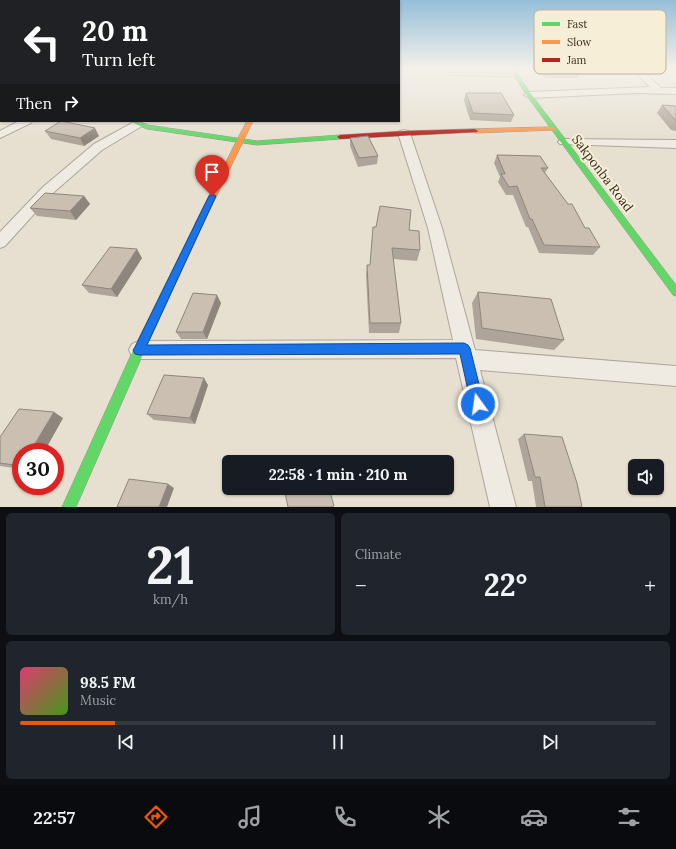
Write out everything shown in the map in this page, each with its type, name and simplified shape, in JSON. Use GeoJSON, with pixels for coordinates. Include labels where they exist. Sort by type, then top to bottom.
{"type":"FeatureCollection","features":[{"type":"Feature","properties":{"kind":"street"},"geometry":{"type":"LineString","coordinates":[[529,95],[579,93]]}},
{"type":"Feature","properties":{"kind":"street","name":"Sakponba Road"},"geometry":{"type":"LineString","coordinates":[[529,95],[671,278],[676,292]]}},
{"type":"Feature","properties":{"kind":"street"},"geometry":{"type":"LineString","coordinates":[[0,135],[25,122]]}},
{"type":"Feature","properties":{"kind":"street"},"geometry":{"type":"LineString","coordinates":[[0,242],[48,190],[98,147],[135,122],[147,128],[256,143],[404,133],[554,129]]}},
{"type":"Feature","properties":{"kind":"street"},"geometry":{"type":"LineString","coordinates":[[69,507],[139,350],[249,122]]}},
{"type":"Feature","properties":{"kind":"street"},"geometry":{"type":"LineString","coordinates":[[404,133],[435,228],[503,507]]}},
{"type":"Feature","properties":{"kind":"street"},"geometry":{"type":"LineString","coordinates":[[564,142],[676,144]]}},
{"type":"Feature","properties":{"kind":"street"},"geometry":{"type":"LineString","coordinates":[[139,350],[465,354],[676,376]]}},
{"type":"Feature","properties":{"kind":"building"},"geometry":{"type":"Polygon","coordinates":[[[466,93],[501,93],[514,115],[473,113],[466,93]]]}},
{"type":"Feature","properties":{"kind":"building"},"geometry":{"type":"Polygon","coordinates":[[[662,105],[676,106],[676,121],[662,105]]]}},
{"type":"Feature","properties":{"kind":"building"},"geometry":{"type":"Polygon","coordinates":[[[59,122],[95,128],[80,138],[45,131],[59,122]]]}},
{"type":"Feature","properties":{"kind":"building"},"geometry":{"type":"Polygon","coordinates":[[[368,136],[378,156],[359,158],[350,138],[368,136]]]}},
{"type":"Feature","properties":{"kind":"building"},"geometry":{"type":"Polygon","coordinates":[[[497,155],[540,156],[548,168],[541,168],[568,204],[572,204],[585,228],[589,228],[600,247],[544,245],[532,219],[530,219],[517,186],[509,187],[501,174],[505,174],[497,155]]]}},
{"type":"Feature","properties":{"kind":"building"},"geometry":{"type":"Polygon","coordinates":[[[45,193],[84,196],[70,211],[30,208],[45,193]]]}},
{"type":"Feature","properties":{"kind":"building"},"geometry":{"type":"Polygon","coordinates":[[[380,206],[411,210],[409,230],[419,231],[420,250],[392,248],[401,323],[370,323],[367,265],[370,265],[373,227],[376,227],[380,206]]]}},
{"type":"Feature","properties":{"kind":"building"},"geometry":{"type":"Polygon","coordinates":[[[110,247],[137,249],[111,289],[82,285],[110,247]]]}},
{"type":"Feature","properties":{"kind":"building"},"geometry":{"type":"Polygon","coordinates":[[[478,292],[551,299],[564,340],[482,328],[478,292]]]}},
{"type":"Feature","properties":{"kind":"building"},"geometry":{"type":"Polygon","coordinates":[[[193,293],[217,295],[203,332],[176,332],[193,293]]]}},
{"type":"Feature","properties":{"kind":"building"},"geometry":{"type":"Polygon","coordinates":[[[164,375],[204,378],[190,418],[147,414],[164,375]]]}},
{"type":"Feature","properties":{"kind":"building"},"geometry":{"type":"Polygon","coordinates":[[[19,409],[54,412],[35,443],[12,443],[12,465],[0,463],[0,437],[19,409]]]}},
{"type":"Feature","properties":{"kind":"building"},"geometry":{"type":"Polygon","coordinates":[[[524,434],[562,437],[577,483],[582,507],[545,507],[540,477],[535,477],[524,434]]]}},
{"type":"Feature","properties":{"kind":"building"},"geometry":{"type":"Polygon","coordinates":[[[129,479],[168,484],[159,507],[117,507],[129,479]]]}},
{"type":"Feature","properties":{"kind":"building"},"geometry":{"type":"Polygon","coordinates":[[[285,495],[331,495],[334,506],[331,507],[288,507],[285,495]]]}},
{"type":"Feature","properties":{"kind":"traffic: fast"},"geometry":{"type":"LineString","coordinates":[[527,93],[676,292]]}},
{"type":"Feature","properties":{"kind":"traffic: fast"},"geometry":{"type":"LineString","coordinates":[[134,122],[147,127],[257,143],[340,137]]}},
{"type":"Feature","properties":{"kind":"traffic: fast"},"geometry":{"type":"LineString","coordinates":[[69,507],[139,350],[199,224]]}},
{"type":"Feature","properties":{"kind":"traffic: slow"},"geometry":{"type":"LineString","coordinates":[[199,224],[250,122]]}},
{"type":"Feature","properties":{"kind":"traffic: slow"},"geometry":{"type":"LineString","coordinates":[[475,131],[554,129]]}},
{"type":"Feature","properties":{"kind":"traffic: jam"},"geometry":{"type":"LineString","coordinates":[[340,137],[475,131]]}},
{"type":"Feature","properties":{"kind":"route"},"geometry":{"type":"LineString","coordinates":[[212,196],[139,350],[464,348],[478,404]]}}]}
